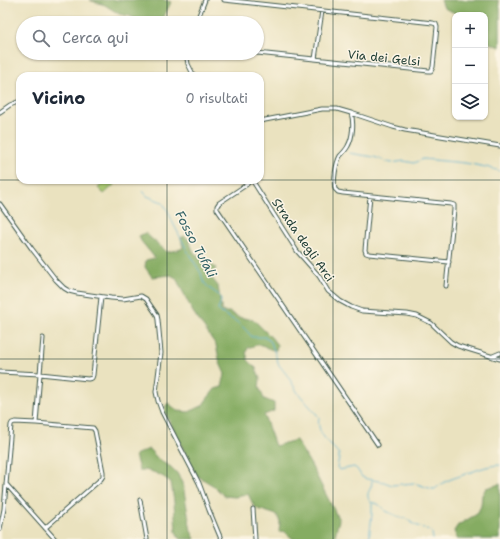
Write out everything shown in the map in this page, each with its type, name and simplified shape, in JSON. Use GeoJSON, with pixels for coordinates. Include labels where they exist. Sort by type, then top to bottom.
{"type":"FeatureCollection","features":[{"type":"Feature","properties":{"kind":"street"},"geometry":{"type":"LineString","coordinates":[[199,16],[205,0]]}},
{"type":"Feature","properties":{"kind":"street","name":"Via dei Gelsi"},"geometry":{"type":"LineString","coordinates":[[224,0],[436,24],[437,28],[433,67],[431,71],[264,54]]}},
{"type":"Feature","properties":{"kind":"street"},"geometry":{"type":"LineString","coordinates":[[315,60],[322,10]]}},
{"type":"Feature","properties":{"kind":"street"},"geometry":{"type":"LineString","coordinates":[[187,60],[192,72]]}},
{"type":"Feature","properties":{"kind":"street"},"geometry":{"type":"LineString","coordinates":[[0,112],[16,103]]}},
{"type":"Feature","properties":{"kind":"street"},"geometry":{"type":"LineString","coordinates":[[264,120],[322,109],[337,109],[408,131],[500,146]]}},
{"type":"Feature","properties":{"kind":"street"},"geometry":{"type":"LineString","coordinates":[[351,113],[353,121],[351,139],[337,163],[334,188],[340,192],[454,205],[446,286]]}},
{"type":"Feature","properties":{"kind":"street"},"geometry":{"type":"LineString","coordinates":[[247,184],[219,203],[217,206],[218,209],[378,445]]}},
{"type":"Feature","properties":{"kind":"street","name":"Strada degli Arci"},"geometry":{"type":"LineString","coordinates":[[254,184],[297,251],[317,274],[328,291],[340,301],[362,311],[417,316],[430,322],[458,346],[500,359]]}},
{"type":"Feature","properties":{"kind":"street"},"geometry":{"type":"LineString","coordinates":[[370,196],[365,250],[366,253],[449,262]]}},
{"type":"Feature","properties":{"kind":"street"},"geometry":{"type":"LineString","coordinates":[[0,204],[32,249],[62,286],[71,292],[101,297],[120,299],[139,296],[146,299],[158,317],[161,353],[157,386],[158,401],[162,412],[201,488],[222,539]]}},
{"type":"Feature","properties":{"kind":"street"},"geometry":{"type":"LineString","coordinates":[[0,372],[88,379],[92,377],[101,297]]}},
{"type":"Feature","properties":{"kind":"street"},"geometry":{"type":"LineString","coordinates":[[36,423],[43,338]]}},
{"type":"Feature","properties":{"kind":"street"},"geometry":{"type":"LineString","coordinates":[[493,356],[500,353]]}},
{"type":"Feature","properties":{"kind":"street"},"geometry":{"type":"LineString","coordinates":[[0,529],[3,515],[12,424],[15,422],[36,423],[93,428],[95,431],[103,476],[46,528]]}},
{"type":"Feature","properties":{"kind":"street"},"geometry":{"type":"LineString","coordinates":[[6,484],[55,539]]}},
{"type":"Feature","properties":{"kind":"street"},"geometry":{"type":"LineString","coordinates":[[140,500],[148,539]]}},
{"type":"Feature","properties":{"kind":"street"},"geometry":{"type":"LineString","coordinates":[[253,509],[254,539]]}},
{"type":"Feature","properties":{"kind":"green space"},"geometry":{"type":"Polygon","coordinates":[[[89,0],[164,0],[171,2],[164,16],[130,16],[119,14],[105,5],[89,0]]]}},
{"type":"Feature","properties":{"kind":"green space"},"geometry":{"type":"Polygon","coordinates":[[[441,0],[498,0],[500,9],[500,47],[488,42],[488,12],[453,12],[444,8],[441,0]]]}},
{"type":"Feature","properties":{"kind":"green space"},"geometry":{"type":"Polygon","coordinates":[[[102,184],[115,184],[104,194],[98,188],[102,184]]]}},
{"type":"Feature","properties":{"kind":"green space"},"geometry":{"type":"Polygon","coordinates":[[[145,233],[167,252],[183,248],[181,238],[184,236],[189,240],[193,251],[199,258],[216,268],[210,276],[218,286],[222,312],[229,312],[238,317],[254,320],[277,345],[276,350],[262,345],[257,345],[248,348],[246,352],[248,360],[256,368],[260,379],[259,387],[264,399],[274,403],[274,411],[264,415],[275,446],[296,440],[311,465],[339,520],[334,539],[293,539],[284,531],[279,532],[280,522],[277,515],[255,508],[248,494],[235,497],[224,496],[214,486],[196,475],[165,412],[166,405],[168,403],[178,411],[189,412],[202,406],[215,389],[222,387],[225,374],[220,363],[216,345],[193,312],[176,278],[171,275],[152,277],[145,267],[146,260],[155,258],[141,241],[139,236],[145,233]]]}},
{"type":"Feature","properties":{"kind":"green space"},"geometry":{"type":"Polygon","coordinates":[[[149,449],[159,460],[171,467],[177,473],[183,485],[191,531],[195,539],[180,539],[176,532],[171,482],[156,473],[139,470],[135,455],[149,449]]]}},
{"type":"Feature","properties":{"kind":"green space"},"geometry":{"type":"Polygon","coordinates":[[[500,484],[500,539],[457,539],[454,531],[458,525],[477,514],[481,506],[482,495],[486,488],[500,484]]]}},
{"type":"Feature","properties":{"kind":"waterway"},"geometry":{"type":"LineString","coordinates":[[349,153],[374,157],[391,163],[404,161],[414,163],[423,159],[465,163],[500,171]]}},
{"type":"Feature","properties":{"kind":"waterway","name":"Fosso Tufali"},"geometry":{"type":"LineString","coordinates":[[143,191],[147,196],[162,202],[168,211],[189,254],[201,273],[203,281],[220,296],[221,301],[218,310],[238,323],[252,337],[266,337],[271,342],[279,365],[298,393],[319,417],[319,428],[321,433],[327,442],[339,454],[337,467],[339,470],[354,467],[362,477],[367,479],[392,485],[414,483],[435,489],[453,478],[485,467],[500,465]]}},
{"type":"Feature","properties":{"kind":"waterway"},"geometry":{"type":"LineString","coordinates":[[371,481],[372,483],[368,494],[370,502],[378,504],[386,511],[405,518],[415,525],[429,530],[432,533],[433,539]]}},
{"type":"Feature","properties":{"kind":"waterway"},"geometry":{"type":"LineString","coordinates":[[369,539],[372,504]]}}]}
